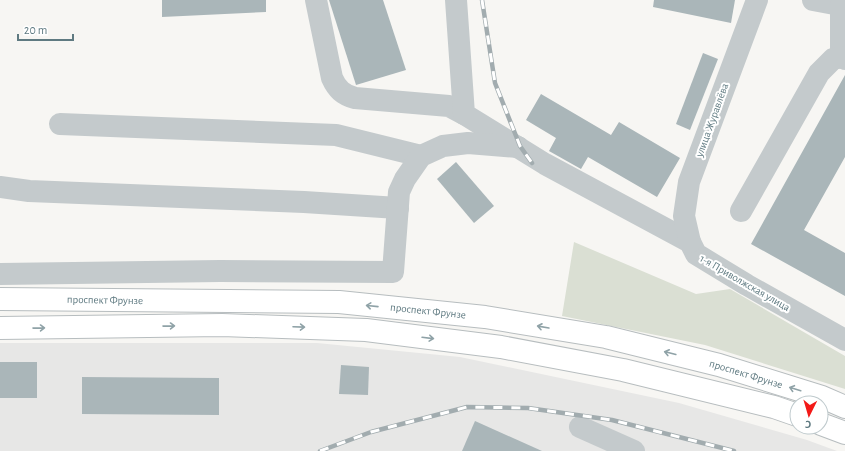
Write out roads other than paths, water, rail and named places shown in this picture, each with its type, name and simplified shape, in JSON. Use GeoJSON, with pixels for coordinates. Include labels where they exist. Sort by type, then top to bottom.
{"type":"FeatureCollection","features":[{"type":"Feature","properties":{"kind":"main road","name":"проспект Фрунзе"},"geometry":{"type":"LineString","coordinates":[[0,299],[339,302],[485,317],[606,337],[719,365],[822,397],[845,407]]}},
{"type":"Feature","properties":{"kind":"main road"},"geometry":{"type":"LineString","coordinates":[[0,328],[222,325],[366,330],[501,347],[623,370],[774,407],[789,412]]}},
{"type":"Feature","properties":{"kind":"main road"},"geometry":{"type":"LineString","coordinates":[[829,427],[845,433]]}},
{"type":"Feature","properties":{"kind":"street","name":"1-я Приволжская улица"},"geometry":{"type":"LineString","coordinates":[[316,0],[332,78],[335,85],[347,96],[355,98],[449,106],[545,164],[690,242],[696,254],[747,285],[845,340]]}},
{"type":"Feature","properties":{"kind":"street"},"geometry":{"type":"LineString","coordinates":[[456,0],[464,114]]}},
{"type":"Feature","properties":{"kind":"street","name":"улица Журавлёва"},"geometry":{"type":"LineString","coordinates":[[690,242],[684,216],[689,182],[757,0]]}},
{"type":"Feature","properties":{"kind":"street"},"geometry":{"type":"LineString","coordinates":[[741,211],[818,73],[833,60],[843,58],[843,6],[813,0]]}},
{"type":"Feature","properties":{"kind":"street"},"geometry":{"type":"LineString","coordinates":[[60,124],[336,135],[421,156]]}},
{"type":"Feature","properties":{"kind":"street"},"geometry":{"type":"LineString","coordinates":[[0,274],[220,271],[393,272],[399,192],[405,179],[421,156],[443,146],[468,143],[518,147]]}},
{"type":"Feature","properties":{"kind":"street"},"geometry":{"type":"LineString","coordinates":[[0,187],[29,191],[304,202],[398,208]]}},
{"type":"Feature","properties":{"kind":"street"},"geometry":{"type":"LineString","coordinates":[[580,427],[634,451]]}},
{"type":"Feature","properties":{"kind":"railway"},"geometry":{"type":"LineString","coordinates":[[482,0],[495,83],[520,146],[532,163]]}},
{"type":"Feature","properties":{"kind":"railway"},"geometry":{"type":"LineString","coordinates":[[320,451],[371,432],[467,407],[528,408],[612,420],[734,451]]}}]}
